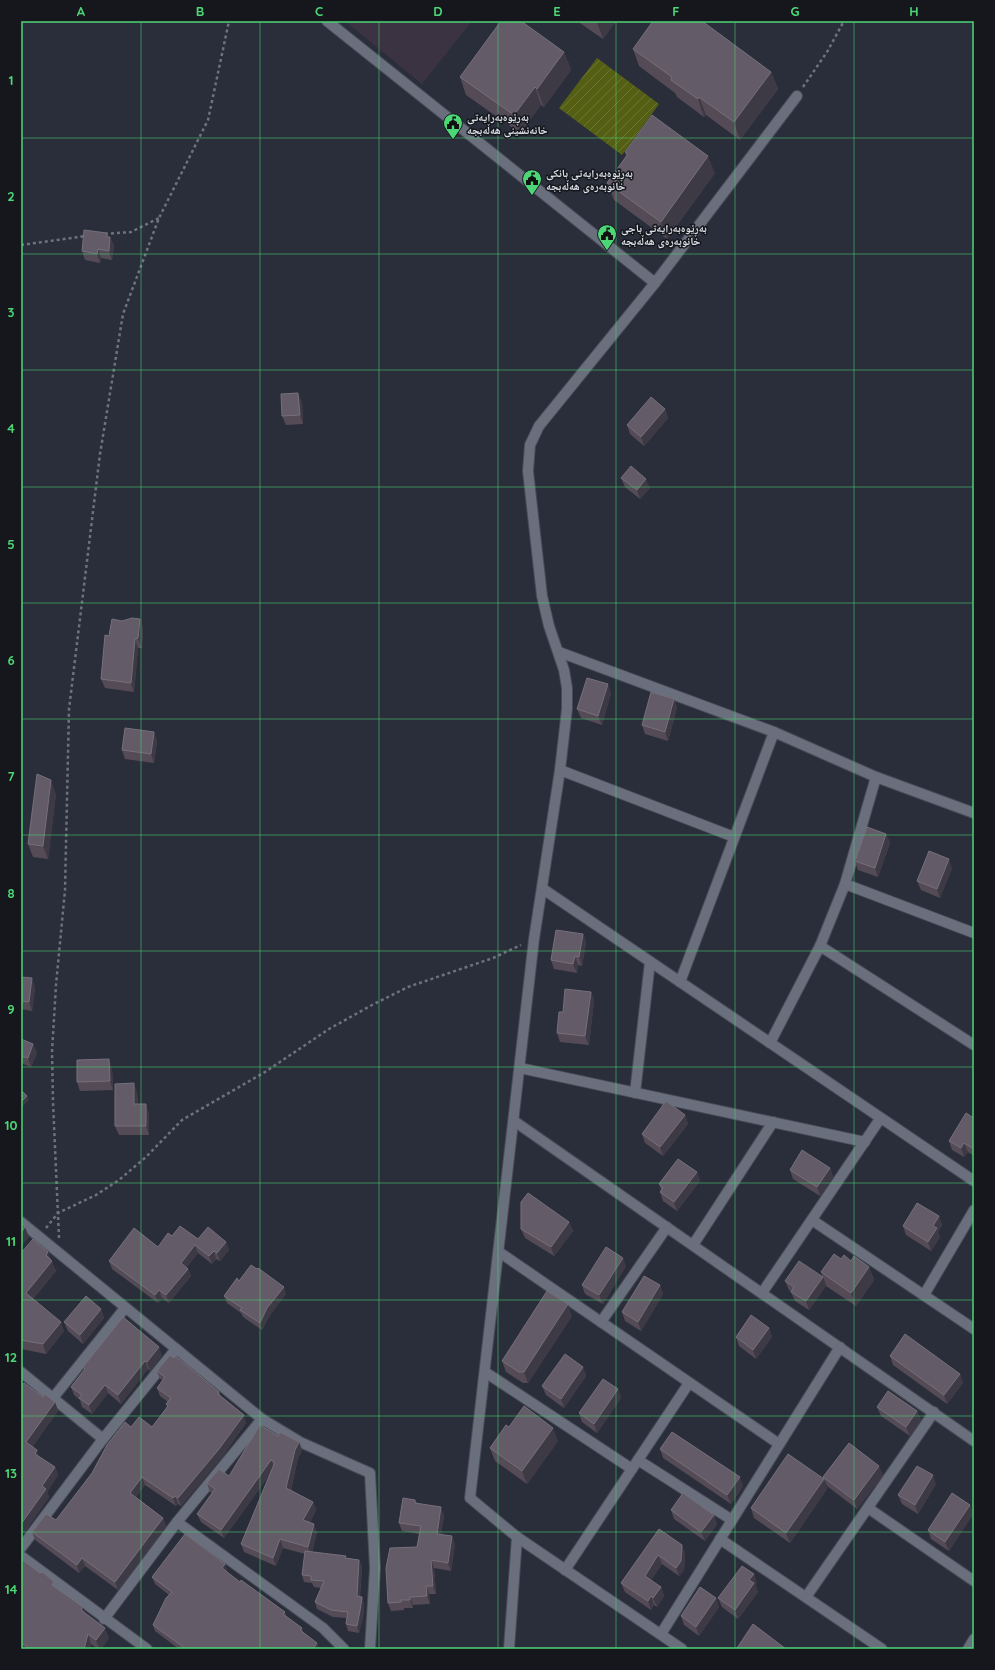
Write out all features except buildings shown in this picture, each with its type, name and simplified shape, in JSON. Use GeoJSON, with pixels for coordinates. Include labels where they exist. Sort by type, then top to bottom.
{"type":"FeatureCollection","features":[{"type":"Feature","properties":{"kind":"street"},"geometry":{"type":"LineString","coordinates":[[327,21],[655,283]]}},
{"type":"Feature","properties":{"kind":"street"},"geometry":{"type":"LineString","coordinates":[[682,1649],[517,1537],[470,1498],[534,939],[543,889],[560,770],[567,698],[566,679],[559,652],[545,611],[540,582],[528,471],[530,445],[539,426],[655,283],[797,96]]}},
{"type":"Feature","properties":{"kind":"street"},"geometry":{"type":"LineString","coordinates":[[559,652],[774,732],[876,777],[974,813]]}},
{"type":"Feature","properties":{"kind":"street"},"geometry":{"type":"LineString","coordinates":[[680,982],[774,732]]}},
{"type":"Feature","properties":{"kind":"street"},"geometry":{"type":"LineString","coordinates":[[560,770],[734,837]]}},
{"type":"Feature","properties":{"kind":"street"},"geometry":{"type":"LineString","coordinates":[[770,1043],[820,946],[845,884],[876,777]]}},
{"type":"Feature","properties":{"kind":"street"},"geometry":{"type":"LineString","coordinates":[[845,884],[974,934]]}},
{"type":"Feature","properties":{"kind":"street"},"geometry":{"type":"LineString","coordinates":[[543,889],[880,1119],[974,1181]]}},
{"type":"Feature","properties":{"kind":"street"},"geometry":{"type":"LineString","coordinates":[[820,946],[974,1045]]}},
{"type":"Feature","properties":{"kind":"street"},"geometry":{"type":"LineString","coordinates":[[635,1093],[650,962]]}},
{"type":"Feature","properties":{"kind":"street"},"geometry":{"type":"LineString","coordinates":[[520,1068],[865,1142]]}},
{"type":"Feature","properties":{"kind":"street"},"geometry":{"type":"LineString","coordinates":[[762,1293],[880,1119]]}},
{"type":"Feature","properties":{"kind":"street"},"geometry":{"type":"LineString","coordinates":[[514,1121],[973,1438]]}},
{"type":"Feature","properties":{"kind":"street"},"geometry":{"type":"LineString","coordinates":[[693,1245],[773,1122]]}},
{"type":"Feature","properties":{"kind":"street"},"geometry":{"type":"LineString","coordinates":[[924,1295],[974,1210]]}},
{"type":"Feature","properties":{"kind":"street"},"geometry":{"type":"LineString","coordinates":[[812,1220],[974,1329]]}},
{"type":"Feature","properties":{"kind":"street"},"geometry":{"type":"LineString","coordinates":[[21,1222],[36,1239],[60,1254],[262,1419],[300,1442],[370,1473],[376,1568],[370,1649]]}},
{"type":"Feature","properties":{"kind":"street"},"geometry":{"type":"LineString","coordinates":[[602,1322],[667,1227]]}},
{"type":"Feature","properties":{"kind":"street"},"geometry":{"type":"LineString","coordinates":[[499,1252],[779,1444]]}},
{"type":"Feature","properties":{"kind":"street"},"geometry":{"type":"LineString","coordinates":[[53,1398],[125,1308]]}},
{"type":"Feature","properties":{"kind":"street"},"geometry":{"type":"LineString","coordinates":[[661,1634],[840,1347]]}},
{"type":"Feature","properties":{"kind":"street"},"geometry":{"type":"LineString","coordinates":[[21,1548],[103,1439],[176,1350]]}},
{"type":"Feature","properties":{"kind":"street"},"geometry":{"type":"LineString","coordinates":[[485,1372],[632,1469]]}},
{"type":"Feature","properties":{"kind":"street"},"geometry":{"type":"LineString","coordinates":[[21,1389],[25,1375],[103,1439]]}},
{"type":"Feature","properties":{"kind":"street"},"geometry":{"type":"LineString","coordinates":[[565,1570],[689,1383]]}},
{"type":"Feature","properties":{"kind":"street"},"geometry":{"type":"LineString","coordinates":[[806,1597],[934,1412]]}},
{"type":"Feature","properties":{"kind":"street"},"geometry":{"type":"LineString","coordinates":[[104,1618],[177,1522],[262,1419]]}},
{"type":"Feature","properties":{"kind":"street"},"geometry":{"type":"LineString","coordinates":[[638,1460],[732,1520]]}},
{"type":"Feature","properties":{"kind":"street"},"geometry":{"type":"LineString","coordinates":[[868,1508],[974,1581]]}},
{"type":"Feature","properties":{"kind":"street"},"geometry":{"type":"LineString","coordinates":[[177,1522],[323,1628],[344,1649]]}},
{"type":"Feature","properties":{"kind":"street"},"geometry":{"type":"LineString","coordinates":[[509,1649],[517,1537]]}},
{"type":"Feature","properties":{"kind":"street"},"geometry":{"type":"LineString","coordinates":[[720,1539],[882,1649]]}},
{"type":"Feature","properties":{"kind":"street"},"geometry":{"type":"LineString","coordinates":[[21,1556],[147,1649]]}},
{"type":"Feature","properties":{"kind":"street"},"geometry":{"type":"LineString","coordinates":[[968,1649],[974,1639]]}},
{"type":"Feature","properties":{"kind":"path"},"geometry":{"type":"LineString","coordinates":[[60,1254],[52,1052],[56,985],[65,890],[69,709],[100,454],[123,314],[159,218],[208,120],[229,21]]}},
{"type":"Feature","properties":{"kind":"path"},"geometry":{"type":"LineString","coordinates":[[797,96],[827,52],[844,21]]}},
{"type":"Feature","properties":{"kind":"path"},"geometry":{"type":"LineString","coordinates":[[102,234],[131,232],[159,218]]}},
{"type":"Feature","properties":{"kind":"path"},"geometry":{"type":"LineString","coordinates":[[21,244],[87,236]]}},
{"type":"Feature","properties":{"kind":"path"},"geometry":{"type":"LineString","coordinates":[[36,1239],[58,1213],[96,1195],[119,1180],[146,1157],[182,1120],[265,1072],[329,1029],[408,987],[493,958],[534,939]]}},
{"type":"Feature","properties":{"kind":"shaded area"},"geometry":{"type":"Polygon","coordinates":[[[345,21],[472,21],[422,84],[345,21]]]}},
{"type":"Feature","properties":{"kind":"green space"},"geometry":{"type":"Polygon","coordinates":[[[597,58],[659,104],[622,155],[559,108],[597,58]]]}},
{"type":"Feature","properties":{"kind":"place","name":"بەڕێوەبەرایەتی خانەنشینی هەڵەبجە"},"geometry":{"type":"Point","coordinates":[453,140]}},
{"type":"Feature","properties":{"kind":"place","name":"بەڕێوەبەرایەتی بانکی خانوبەرەی هەڵەبجە"},"geometry":{"type":"Point","coordinates":[532,196]}},
{"type":"Feature","properties":{"kind":"place","name":"بەڕێوەبەرایەتی باجی خانوبەرەی هەڵەبجە"},"geometry":{"type":"Point","coordinates":[607,251]}}]}
